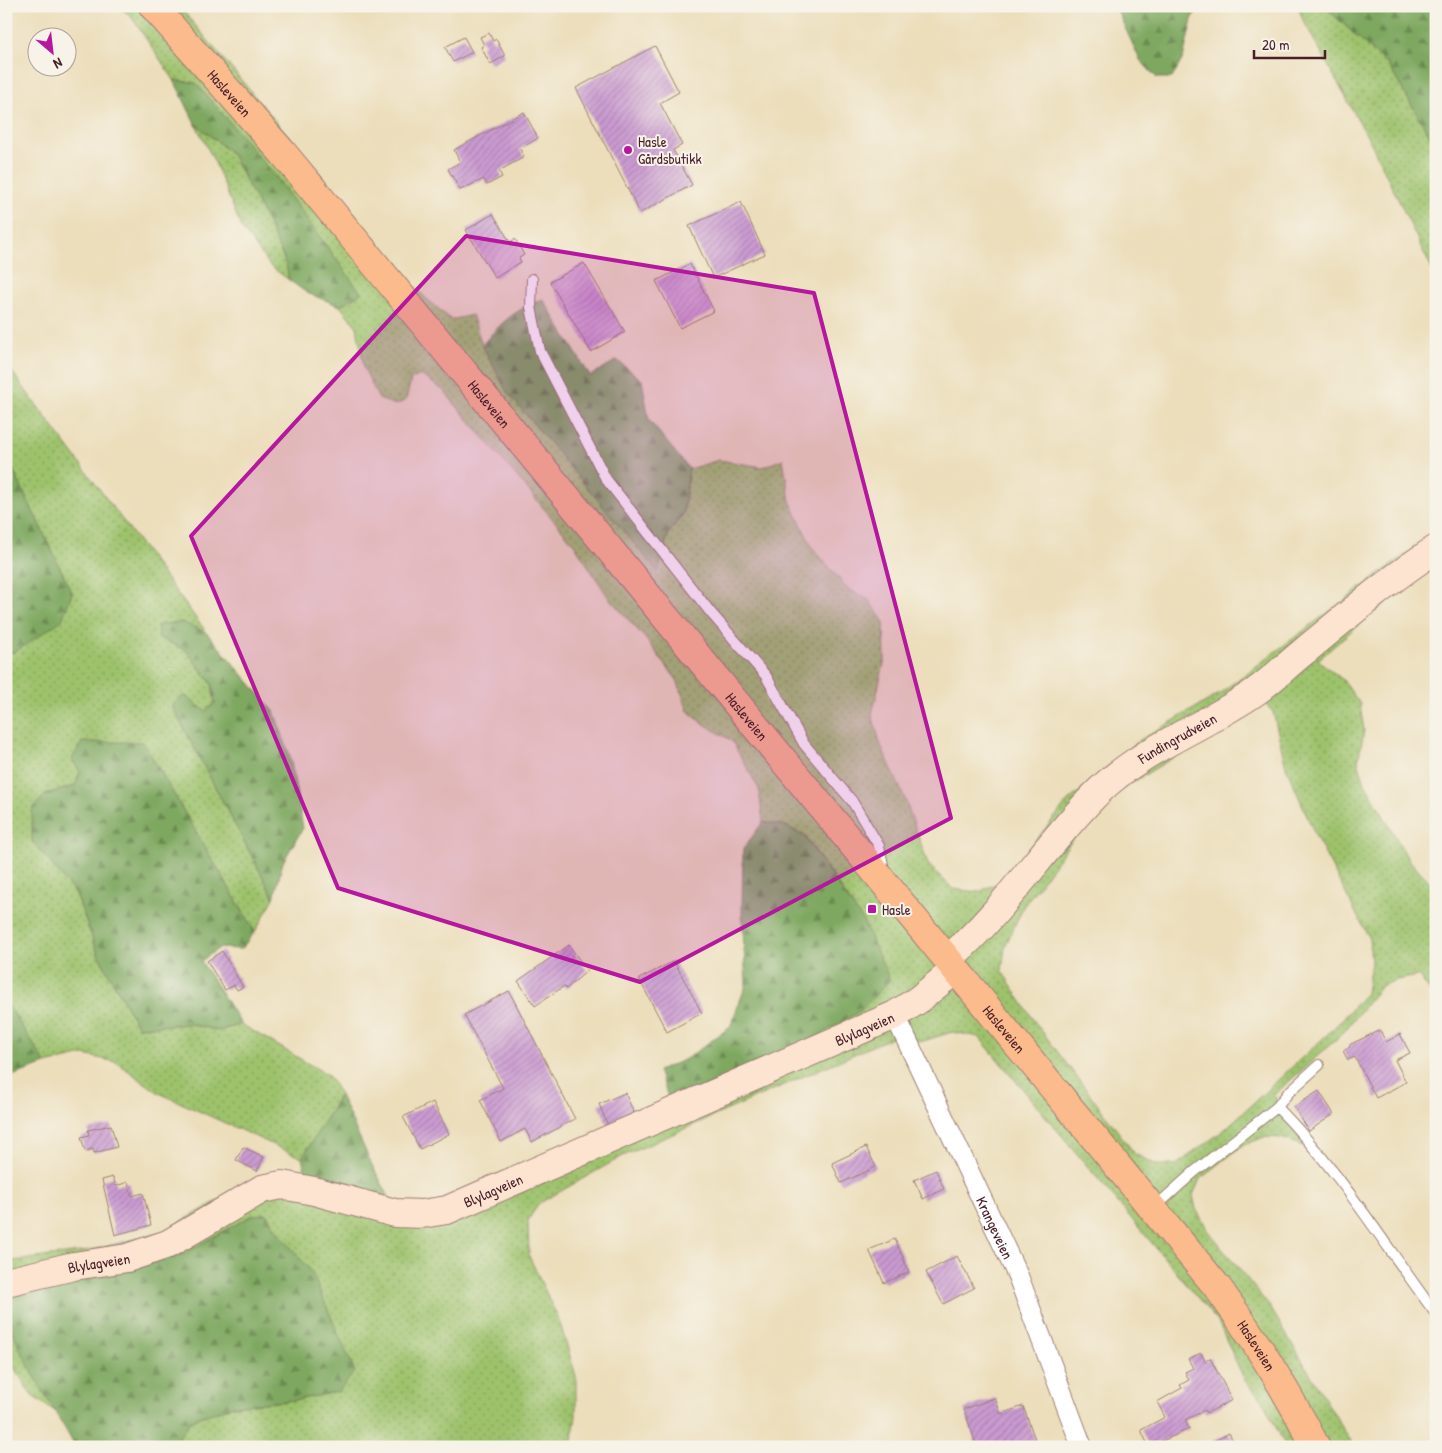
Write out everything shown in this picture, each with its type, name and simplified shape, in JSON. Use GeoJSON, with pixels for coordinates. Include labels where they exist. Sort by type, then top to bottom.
{"type":"FeatureCollection","features":[{"type":"Feature","properties":{"kind":"main road","name":"Hasleveien"},"geometry":{"type":"LineString","coordinates":[[153,6],[207,66],[327,207],[1218,1288],[1253,1337],[1287,1391],[1316,1447]]}},
{"type":"Feature","properties":{"kind":"street","name":"Fundingrudveien"},"geometry":{"type":"LineString","coordinates":[[952,964],[1030,869],[1098,792],[1119,773],[1255,692],[1398,574],[1436,549]]}},
{"type":"Feature","properties":{"kind":"street","name":"Blylagveien"},"geometry":{"type":"LineString","coordinates":[[6,1282],[74,1266],[127,1258],[168,1244],[262,1189],[282,1185],[314,1191],[394,1213],[422,1214],[447,1210],[894,1015],[918,1000],[952,964]]}},
{"type":"Feature","properties":{"kind":"street","name":"Krangeveien"},"geometry":{"type":"LineString","coordinates":[[894,1015],[1018,1276],[1082,1447]]}},
{"type":"Feature","properties":{"kind":"lane"},"geometry":{"type":"LineString","coordinates":[[532,279],[532,307],[540,351],[572,409],[606,479],[711,613],[766,676],[804,744],[852,801],[879,846],[888,888]]}},
{"type":"Feature","properties":{"kind":"lane"},"geometry":{"type":"LineString","coordinates":[[1154,1209],[1194,1172],[1277,1108],[1288,1093],[1319,1065]]}},
{"type":"Feature","properties":{"kind":"lane"},"geometry":{"type":"LineString","coordinates":[[1277,1108],[1305,1136],[1349,1190],[1436,1314]]}},
{"type":"Feature","properties":{"kind":"highlighted area"},"geometry":{"type":"Polygon","coordinates":[[[466,236],[814,293],[951,818],[640,982],[338,888],[191,536],[466,236]]]}},
{"type":"Feature","properties":{"kind":"green space"},"geometry":{"type":"Polygon","coordinates":[[[117,6],[179,6],[419,292],[451,320],[472,315],[482,345],[658,571],[668,534],[683,514],[689,469],[719,460],[763,467],[783,459],[790,501],[812,547],[848,589],[869,600],[884,622],[885,659],[872,714],[880,743],[905,799],[928,864],[953,889],[979,892],[1003,880],[1068,801],[1140,740],[1216,696],[1436,532],[1436,564],[1364,620],[1318,660],[1343,680],[1360,704],[1364,731],[1358,761],[1365,783],[1408,859],[1436,888],[1436,998],[1418,976],[1397,980],[1381,986],[1342,1034],[1274,1095],[1304,1146],[1281,1138],[1264,1137],[1242,1146],[1200,1179],[1193,1195],[1196,1209],[1208,1230],[1270,1307],[1354,1447],[1286,1447],[1261,1398],[1245,1381],[1218,1322],[979,1037],[952,1032],[923,1041],[893,1037],[623,1156],[538,1204],[528,1221],[529,1256],[559,1320],[576,1376],[576,1416],[571,1447],[172,1447],[191,1420],[233,1406],[295,1400],[337,1392],[275,1228],[267,1214],[253,1215],[181,1255],[109,1275],[22,1291],[6,1302],[6,1262],[88,1251],[164,1232],[248,1183],[375,1201],[445,1205],[670,1102],[863,921],[805,836],[786,826],[763,822],[759,789],[732,741],[701,722],[688,711],[677,680],[645,638],[609,598],[574,544],[443,390],[421,375],[411,379],[406,400],[396,405],[379,399],[364,368],[357,327],[340,306],[360,292],[275,176],[196,84],[174,80],[130,15],[117,6]],[[1262,701],[1118,791],[1080,830],[1023,907],[1005,947],[1002,971],[1035,1022],[1135,1154],[1157,1165],[1176,1165],[1224,1130],[1333,1029],[1366,993],[1371,962],[1369,938],[1316,837],[1286,767],[1273,712],[1262,701]]]}},
{"type":"Feature","properties":{"kind":"green space"},"geometry":{"type":"Polygon","coordinates":[[[1115,6],[1202,6],[1193,16],[1183,58],[1172,78],[1157,78],[1140,60],[1115,6]]]}},
{"type":"Feature","properties":{"kind":"green space"},"geometry":{"type":"Polygon","coordinates":[[[1298,6],[1324,6],[1388,65],[1436,146],[1436,278],[1372,145],[1303,20],[1298,6]]]}},
{"type":"Feature","properties":{"kind":"green space"},"geometry":{"type":"Polygon","coordinates":[[[1324,6],[1436,6],[1436,146],[1388,65],[1324,6]]]}},
{"type":"Feature","properties":{"kind":"green space"},"geometry":{"type":"Polygon","coordinates":[[[174,80],[196,83],[275,176],[361,293],[340,306],[307,293],[289,280],[286,264],[268,223],[232,154],[195,123],[174,80]]]}},
{"type":"Feature","properties":{"kind":"green space"},"geometry":{"type":"Polygon","coordinates":[[[195,123],[232,154],[268,223],[286,264],[289,280],[270,266],[242,229],[216,165],[195,123]]]}},
{"type":"Feature","properties":{"kind":"green space"},"geometry":{"type":"Polygon","coordinates":[[[543,299],[590,376],[617,360],[642,380],[649,420],[689,469],[683,514],[668,534],[658,572],[507,392],[482,345],[509,318],[543,299]]]}},
{"type":"Feature","properties":{"kind":"green space"},"geometry":{"type":"Polygon","coordinates":[[[6,364],[207,633],[182,622],[159,638],[186,650],[212,684],[215,703],[206,711],[172,706],[274,898],[255,932],[143,742],[80,772],[75,786],[46,794],[32,841],[76,894],[99,956],[138,1027],[191,1024],[219,1031],[241,1024],[328,1075],[340,1095],[302,1158],[159,1093],[116,1062],[84,1055],[46,1064],[6,1002],[6,652],[15,652],[72,593],[6,455],[6,364]]]}},
{"type":"Feature","properties":{"kind":"green space"},"geometry":{"type":"Polygon","coordinates":[[[6,455],[72,593],[62,620],[15,652],[6,652],[6,455]]]}},
{"type":"Feature","properties":{"kind":"green space"},"geometry":{"type":"Polygon","coordinates":[[[182,622],[207,633],[274,711],[290,756],[303,828],[283,862],[274,898],[172,706],[184,695],[206,711],[215,703],[212,684],[186,650],[159,638],[157,625],[182,622]]]}},
{"type":"Feature","properties":{"kind":"green space"},"geometry":{"type":"Polygon","coordinates":[[[82,742],[143,742],[255,932],[241,949],[219,948],[201,961],[241,1024],[219,1031],[191,1024],[138,1027],[99,956],[76,894],[32,841],[32,809],[46,794],[75,786],[80,772],[72,759],[82,742]]]}},
{"type":"Feature","properties":{"kind":"green space"},"geometry":{"type":"Polygon","coordinates":[[[763,822],[786,826],[804,836],[863,921],[890,980],[860,1011],[803,1045],[670,1102],[658,1071],[686,1059],[730,1027],[746,985],[742,911],[743,849],[763,822]]]}},
{"type":"Feature","properties":{"kind":"green space"},"geometry":{"type":"Polygon","coordinates":[[[6,1002],[46,1064],[6,1078],[6,1002]]]}},
{"type":"Feature","properties":{"kind":"green space"},"geometry":{"type":"Polygon","coordinates":[[[340,1095],[372,1165],[393,1204],[307,1177],[302,1158],[340,1095]]]}},
{"type":"Feature","properties":{"kind":"green space"},"geometry":{"type":"Polygon","coordinates":[[[267,1214],[275,1228],[312,1273],[355,1372],[338,1392],[295,1400],[233,1406],[191,1420],[172,1447],[75,1447],[23,1355],[8,1317],[6,1302],[22,1291],[109,1275],[181,1255],[253,1215],[267,1214]]]}},
{"type":"Feature","properties":{"kind":"green space"},"geometry":{"type":"Polygon","coordinates":[[[6,1316],[26,1359],[58,1413],[32,1396],[6,1355],[6,1316]]]}},
{"type":"Feature","properties":{"kind":"building"},"geometry":{"type":"Polygon","coordinates":[[[489,33],[493,41],[496,39],[505,56],[490,64],[481,47],[484,45],[480,37],[489,33]]]}},
{"type":"Feature","properties":{"kind":"building"},"geometry":{"type":"Polygon","coordinates":[[[464,37],[472,52],[453,62],[445,47],[464,37]]]}},
{"type":"Feature","properties":{"kind":"building"},"geometry":{"type":"Polygon","coordinates":[[[655,46],[679,92],[660,103],[682,145],[673,150],[692,185],[640,213],[576,88],[655,46]]]}},
{"type":"Feature","properties":{"kind":"building"},"geometry":{"type":"Polygon","coordinates":[[[524,112],[538,138],[520,149],[524,157],[499,171],[502,177],[487,185],[484,179],[460,190],[448,169],[460,162],[454,150],[524,112]]]}},
{"type":"Feature","properties":{"kind":"building"},"geometry":{"type":"Polygon","coordinates":[[[741,202],[765,254],[713,278],[689,226],[741,202]]]}},
{"type":"Feature","properties":{"kind":"building"},"geometry":{"type":"Polygon","coordinates":[[[493,214],[510,242],[515,239],[524,255],[519,258],[521,262],[495,278],[466,230],[493,214]]]}},
{"type":"Feature","properties":{"kind":"building"},"geometry":{"type":"Polygon","coordinates":[[[584,263],[625,332],[591,352],[550,282],[584,263]]]}},
{"type":"Feature","properties":{"kind":"building"},"geometry":{"type":"Polygon","coordinates":[[[690,264],[714,311],[680,328],[656,281],[690,264]]]}},
{"type":"Feature","properties":{"kind":"building"},"geometry":{"type":"Polygon","coordinates":[[[569,945],[587,971],[566,989],[564,986],[535,1006],[518,981],[569,945]]]}},
{"type":"Feature","properties":{"kind":"building"},"geometry":{"type":"Polygon","coordinates":[[[222,951],[243,987],[237,990],[234,985],[225,990],[207,961],[222,951]]]}},
{"type":"Feature","properties":{"kind":"building"},"geometry":{"type":"Polygon","coordinates":[[[674,961],[702,1013],[667,1032],[639,979],[674,961]]]}},
{"type":"Feature","properties":{"kind":"building"},"geometry":{"type":"Polygon","coordinates":[[[509,991],[575,1119],[532,1142],[525,1129],[501,1142],[480,1100],[503,1088],[464,1015],[509,991]]]}},
{"type":"Feature","properties":{"kind":"building"},"geometry":{"type":"Polygon","coordinates":[[[1380,1030],[1386,1042],[1400,1034],[1410,1053],[1395,1060],[1406,1082],[1376,1098],[1355,1057],[1348,1060],[1343,1051],[1350,1047],[1349,1045],[1380,1030]]]}},
{"type":"Feature","properties":{"kind":"building"},"geometry":{"type":"Polygon","coordinates":[[[1319,1091],[1334,1114],[1309,1131],[1294,1107],[1319,1091]]]}},
{"type":"Feature","properties":{"kind":"building"},"geometry":{"type":"Polygon","coordinates":[[[625,1093],[636,1117],[609,1128],[599,1104],[625,1093]]]}},
{"type":"Feature","properties":{"kind":"building"},"geometry":{"type":"Polygon","coordinates":[[[433,1102],[449,1134],[420,1149],[403,1117],[433,1102]]]}},
{"type":"Feature","properties":{"kind":"building"},"geometry":{"type":"Polygon","coordinates":[[[111,1125],[117,1147],[94,1153],[93,1149],[85,1151],[81,1137],[89,1135],[88,1130],[111,1125]]]}},
{"type":"Feature","properties":{"kind":"building"},"geometry":{"type":"Polygon","coordinates":[[[243,1147],[264,1157],[257,1171],[236,1160],[243,1147]]]}},
{"type":"Feature","properties":{"kind":"building"},"geometry":{"type":"Polygon","coordinates":[[[866,1147],[876,1167],[841,1183],[832,1163],[866,1147]]]}},
{"type":"Feature","properties":{"kind":"building"},"geometry":{"type":"Polygon","coordinates":[[[936,1170],[944,1189],[923,1199],[914,1180],[936,1170]]]}},
{"type":"Feature","properties":{"kind":"building"},"geometry":{"type":"Polygon","coordinates":[[[113,1177],[116,1186],[128,1182],[132,1196],[143,1193],[151,1225],[115,1235],[102,1180],[113,1177]]]}},
{"type":"Feature","properties":{"kind":"building"},"geometry":{"type":"Polygon","coordinates":[[[895,1239],[909,1272],[884,1283],[869,1250],[895,1239]]]}},
{"type":"Feature","properties":{"kind":"building"},"geometry":{"type":"Polygon","coordinates":[[[957,1256],[974,1288],[943,1304],[926,1272],[957,1256]]]}},
{"type":"Feature","properties":{"kind":"building"},"geometry":{"type":"Polygon","coordinates":[[[1201,1353],[1205,1361],[1210,1358],[1232,1400],[1207,1413],[1205,1410],[1185,1420],[1189,1429],[1149,1447],[1141,1430],[1165,1417],[1157,1402],[1182,1388],[1180,1385],[1189,1380],[1185,1372],[1193,1368],[1188,1359],[1201,1353]]]}},
{"type":"Feature","properties":{"kind":"building"},"geometry":{"type":"Polygon","coordinates":[[[995,1398],[1001,1414],[1023,1406],[1036,1442],[1025,1447],[977,1447],[964,1409],[995,1398]]]}},
{"type":"Feature","properties":{"kind":"building"},"geometry":{"type":"Polygon","coordinates":[[[1229,1433],[1236,1447],[1213,1447],[1210,1443],[1229,1433]]]}},
{"type":"Feature","properties":{"kind":"place","name":"Hasle Gårdsbutikk"},"geometry":{"type":"Point","coordinates":[628,150]}},
{"type":"Feature","properties":{"kind":"place","name":"Hasle"},"geometry":{"type":"Point","coordinates":[872,909]}}]}
